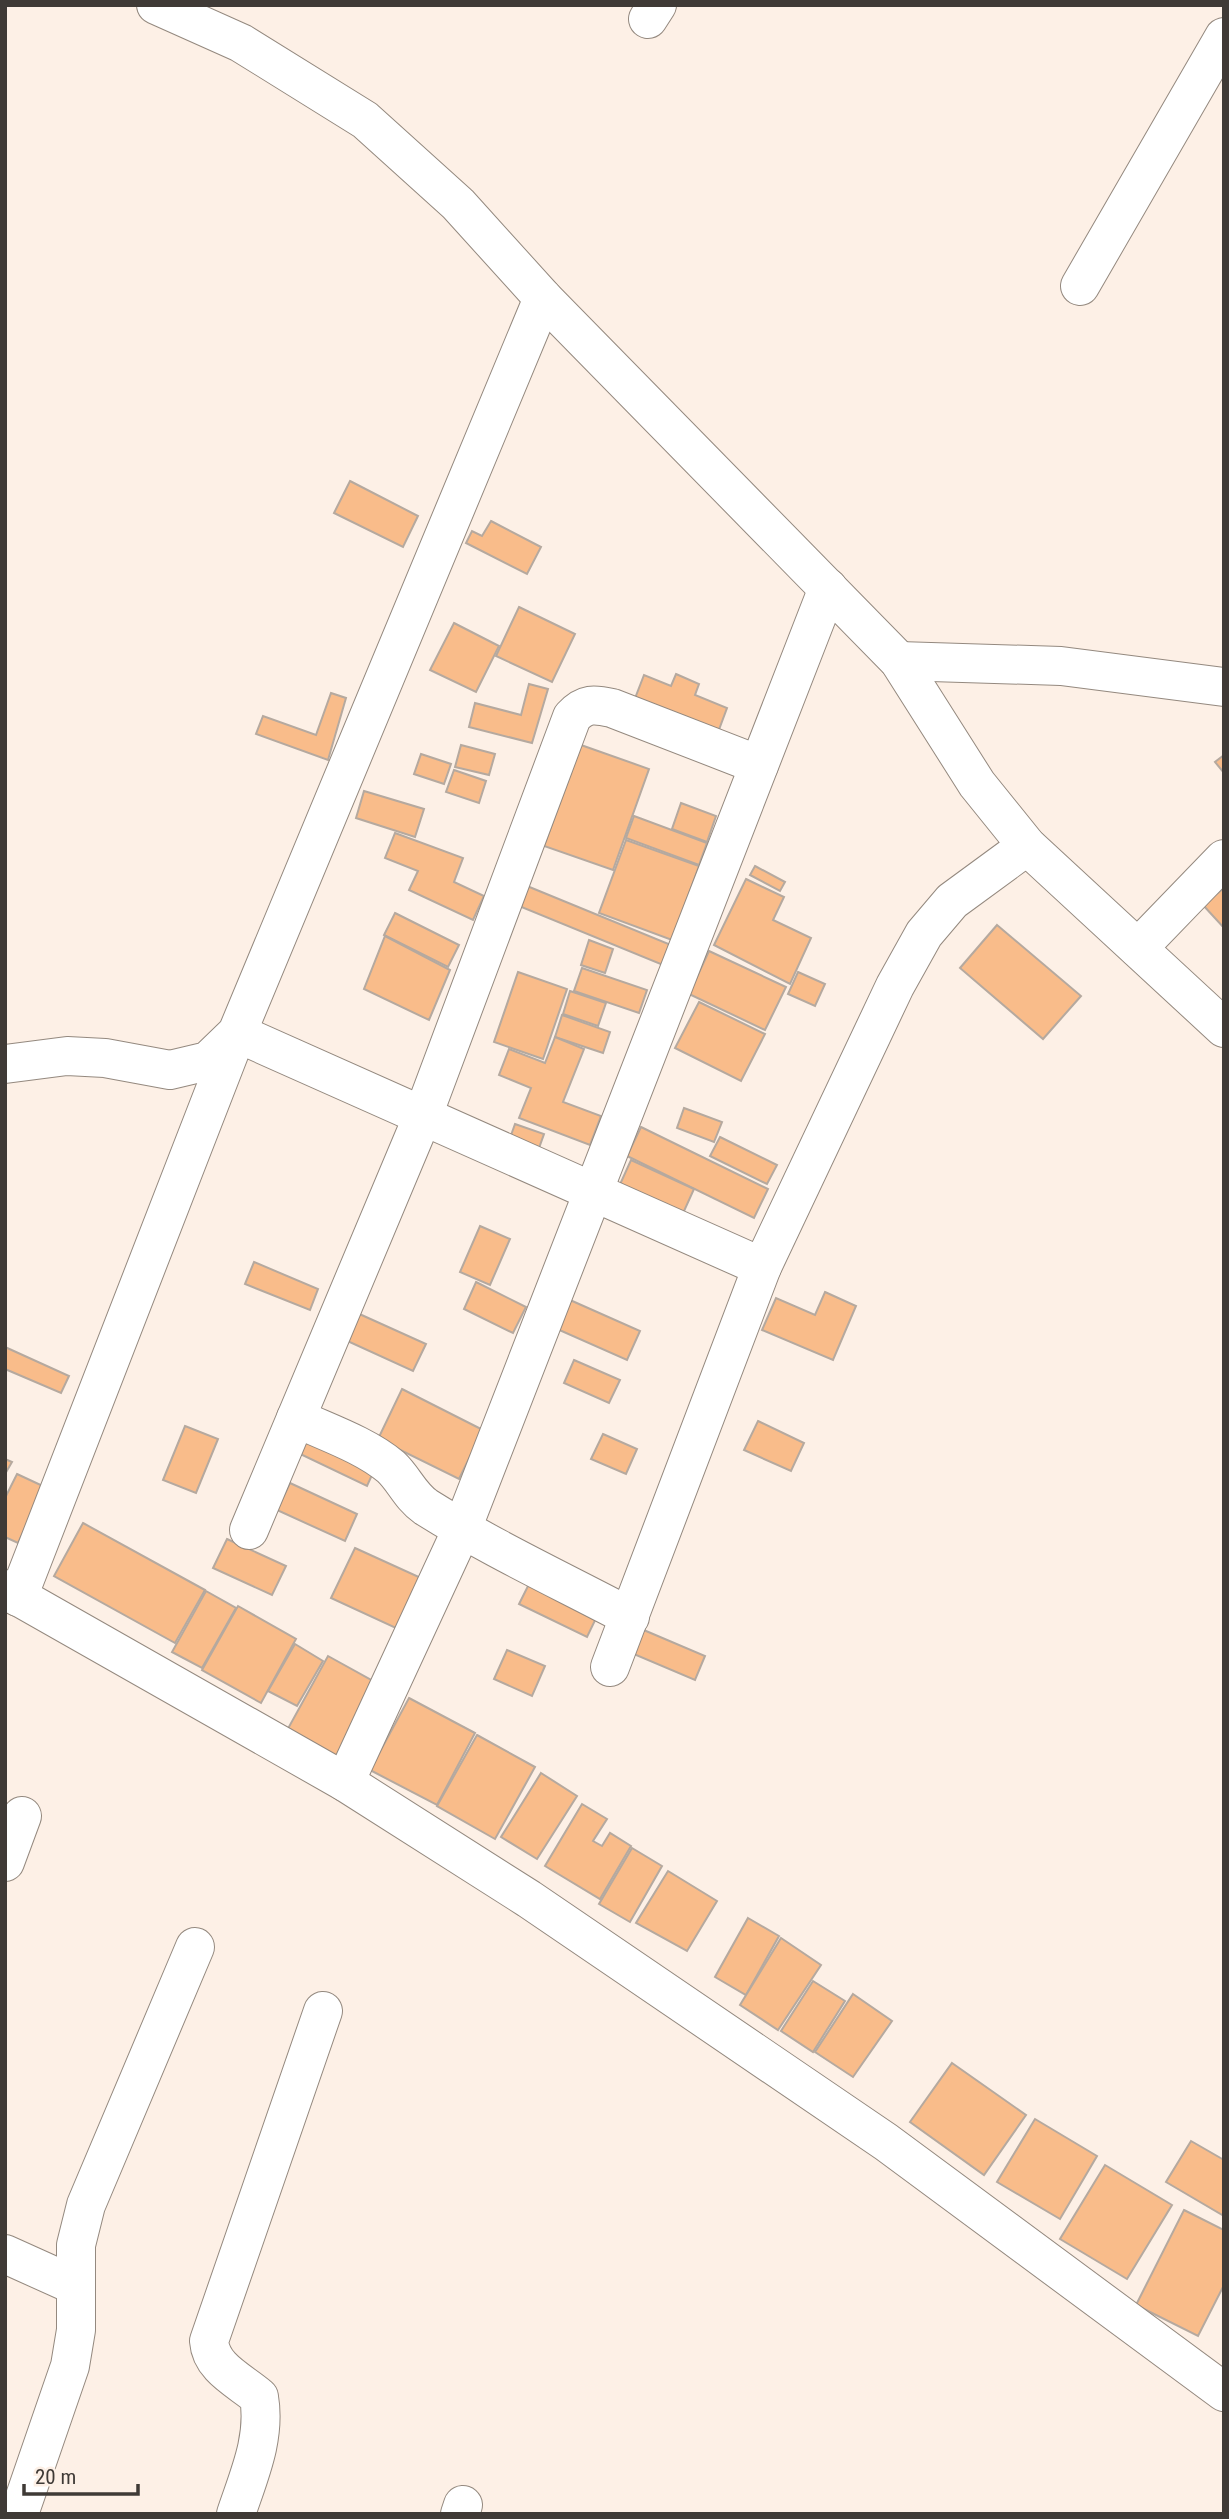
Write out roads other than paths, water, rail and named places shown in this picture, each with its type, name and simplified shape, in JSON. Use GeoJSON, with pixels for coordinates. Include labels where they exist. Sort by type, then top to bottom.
{"type":"FeatureCollection","features":[{"type":"Feature","properties":{"kind":"street"},"geometry":{"type":"LineString","coordinates":[[156,5],[242,43],[365,120],[458,204],[543,298],[899,661],[977,784],[1027,846],[1224,1028]]}},
{"type":"Feature","properties":{"kind":"street"},"geometry":{"type":"LineString","coordinates":[[1080,286],[1224,37]]}},
{"type":"Feature","properties":{"kind":"street"},"geometry":{"type":"LineString","coordinates":[[543,298],[237,1033],[12,1593],[345,1782],[529,1899],[886,2141],[1224,2392]]}},
{"type":"Feature","properties":{"kind":"street"},"geometry":{"type":"LineString","coordinates":[[345,1782],[462,1530],[828,588]]}},
{"type":"Feature","properties":{"kind":"street"},"geometry":{"type":"LineString","coordinates":[[899,661],[1062,666],[1224,687]]}},
{"type":"Feature","properties":{"kind":"street"},"geometry":{"type":"LineString","coordinates":[[249,1530],[422,1118],[572,717],[581,708],[594,704],[612,708],[759,765]]}},
{"type":"Feature","properties":{"kind":"street"},"geometry":{"type":"LineString","coordinates":[[610,1667],[762,1266],[895,986],[924,934],[952,901],[1027,846]]}},
{"type":"Feature","properties":{"kind":"street"},"geometry":{"type":"LineString","coordinates":[[1138,948],[1224,859]]}},
{"type":"Feature","properties":{"kind":"street"},"geometry":{"type":"LineString","coordinates":[[5,1064],[67,1056],[105,1058],[170,1070],[208,1060],[237,1033]]}},
{"type":"Feature","properties":{"kind":"street"},"geometry":{"type":"LineString","coordinates":[[237,1033],[422,1118],[762,1266]]}},
{"type":"Feature","properties":{"kind":"street"},"geometry":{"type":"LineString","coordinates":[[296,1418],[377,1457],[394,1469],[404,1487],[422,1504],[462,1530],[630,1617]]}},
{"type":"Feature","properties":{"kind":"street"},"geometry":{"type":"LineString","coordinates":[[5,1862],[22,1816]]}},
{"type":"Feature","properties":{"kind":"street"},"geometry":{"type":"LineString","coordinates":[[19,2514],[69,2366],[76,2330],[76,2245],[86,2205],[195,1947]]}},
{"type":"Feature","properties":{"kind":"street"},"geometry":{"type":"LineString","coordinates":[[236,2514],[260,2439],[259,2397],[218,2365],[210,2354],[209,2341],[323,2011]]}},
{"type":"Feature","properties":{"kind":"street"},"geometry":{"type":"LineString","coordinates":[[5,2254],[76,2286]]}}]}
